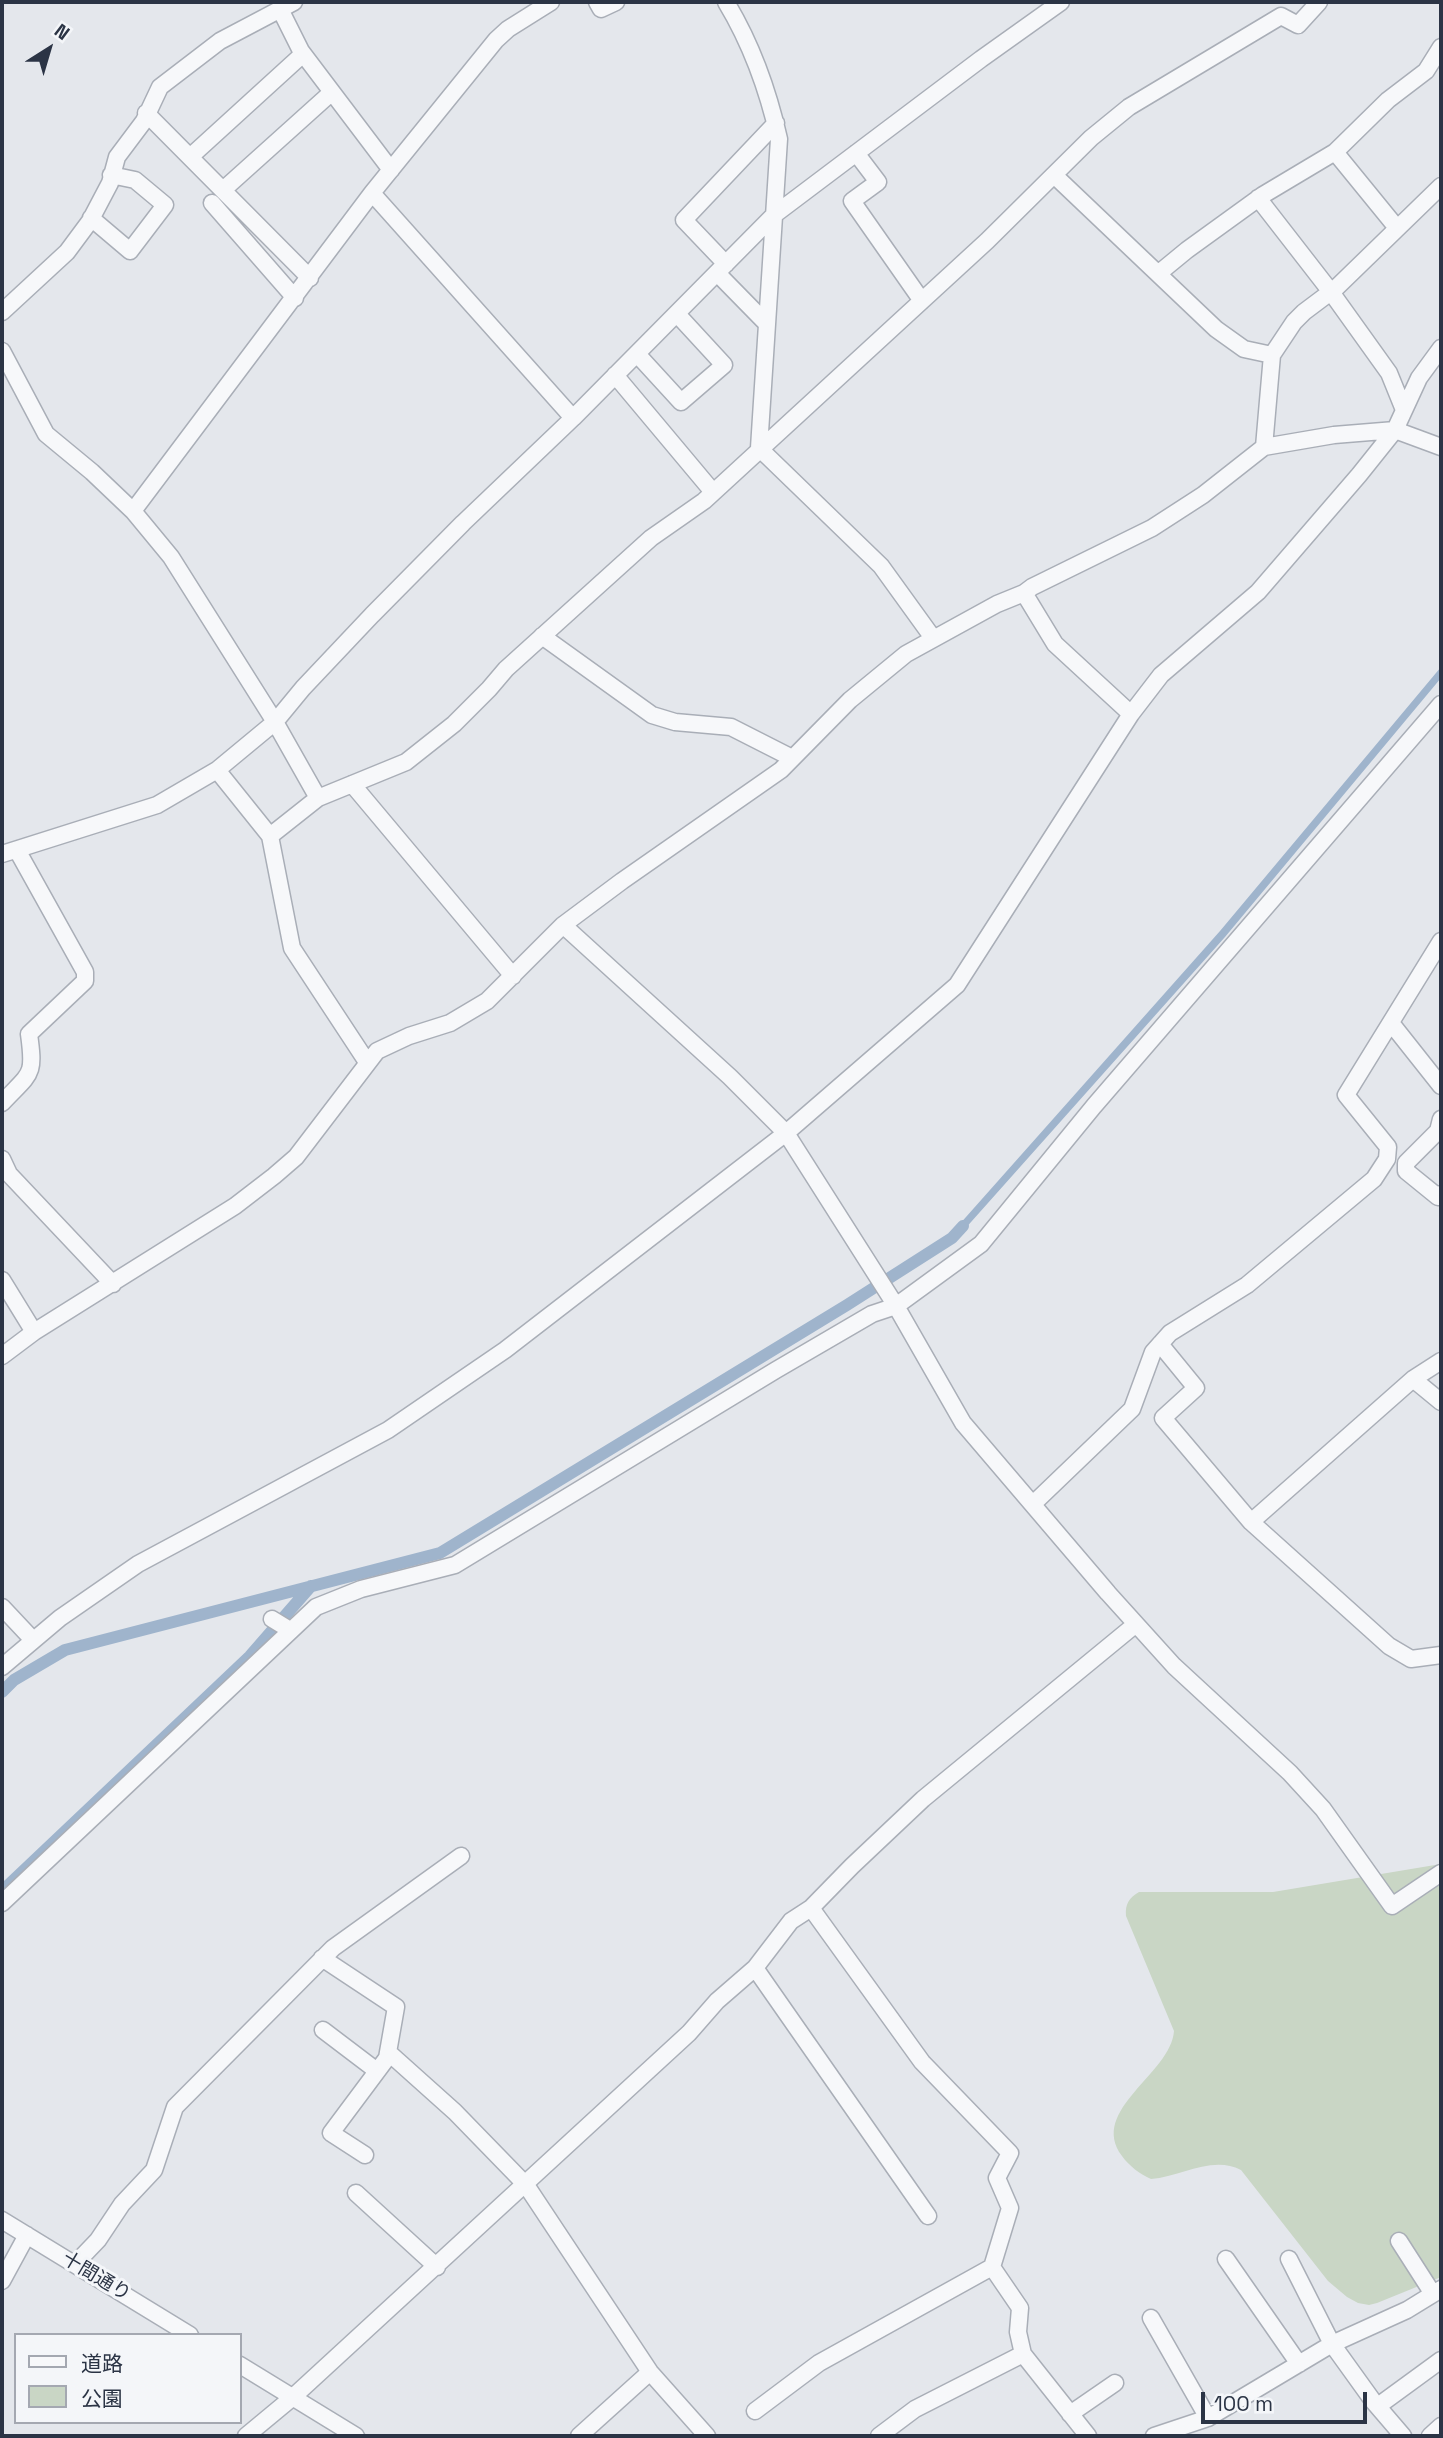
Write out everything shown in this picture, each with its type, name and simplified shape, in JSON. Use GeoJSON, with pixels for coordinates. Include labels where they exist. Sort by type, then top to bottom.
{"type":"FeatureCollection","features":[{"type":"Feature","properties":{"kind":"street"},"geometry":{"type":"LineString","coordinates":[[133,511],[372,193],[496,40],[508,29],[551,2]]}},
{"type":"Feature","properties":{"kind":"street"},"geometry":{"type":"LineString","coordinates":[[597,2],[601,9],[616,2]]}},
{"type":"Feature","properties":{"kind":"street"},"geometry":{"type":"LineString","coordinates":[[726,2],[755,59],[768,93],[779,139],[760,448],[881,566],[933,638]]}},
{"type":"Feature","properties":{"kind":"street"},"geometry":{"type":"LineString","coordinates":[[2,1103],[33,1066],[29,1034],[85,981],[85,972],[9,852],[157,805],[217,770],[275,722],[372,615],[573,418],[774,215],[981,59],[1062,2]]}},
{"type":"Feature","properties":{"kind":"street"},"geometry":{"type":"LineString","coordinates":[[270,836],[318,798],[405,762],[454,724],[506,669],[542,636],[651,538],[713,492],[922,301],[1091,138],[1129,107],[1281,16],[1298,25],[1320,2]]}},
{"type":"Feature","properties":{"kind":"street"},"geometry":{"type":"LineString","coordinates":[[2,312],[67,252],[92,218],[102,201],[117,157],[144,121],[160,87],[220,41],[287,6],[303,54],[391,170]]}},
{"type":"Feature","properties":{"kind":"street"},"geometry":{"type":"LineString","coordinates":[[1159,274],[1258,198],[1335,152],[1388,100],[1426,71],[1441,47]]}},
{"type":"Feature","properties":{"kind":"street"},"geometry":{"type":"LineString","coordinates":[[190,157],[303,54]]}},
{"type":"Feature","properties":{"kind":"street"},"geometry":{"type":"LineString","coordinates":[[223,190],[332,92]]}},
{"type":"Feature","properties":{"kind":"street"},"geometry":{"type":"LineString","coordinates":[[146,113],[310,278]]}},
{"type":"Feature","properties":{"kind":"street"},"geometry":{"type":"LineString","coordinates":[[767,324],[684,220],[776,123]]}},
{"type":"Feature","properties":{"kind":"street"},"geometry":{"type":"LineString","coordinates":[[1335,152],[1397,228]]}},
{"type":"Feature","properties":{"kind":"street"},"geometry":{"type":"LineString","coordinates":[[856,153],[878,182],[852,201],[922,301]]}},
{"type":"Feature","properties":{"kind":"street"},"geometry":{"type":"LineString","coordinates":[[92,218],[130,251],[165,205],[135,180],[111,175]]}},
{"type":"Feature","properties":{"kind":"street"},"geometry":{"type":"LineString","coordinates":[[1054,175],[1216,328],[1244,349],[1272,355]]}},
{"type":"Feature","properties":{"kind":"street"},"geometry":{"type":"LineString","coordinates":[[1264,447],[1272,355],[1294,322],[1331,292],[1441,186]]}},
{"type":"Feature","properties":{"kind":"street"},"geometry":{"type":"LineString","coordinates":[[372,193],[573,418]]}},
{"type":"Feature","properties":{"kind":"street"},"geometry":{"type":"LineString","coordinates":[[1258,198],[1331,292],[1389,373],[1404,410]]}},
{"type":"Feature","properties":{"kind":"street"},"geometry":{"type":"LineString","coordinates":[[212,203],[295,298]]}},
{"type":"Feature","properties":{"kind":"street"},"geometry":{"type":"LineString","coordinates":[[636,354],[681,402],[724,365],[677,314]]}},
{"type":"Feature","properties":{"kind":"street"},"geometry":{"type":"LineString","coordinates":[[2,1667],[60,1618],[138,1564],[388,1430],[505,1350],[786,1133],[957,985],[1130,713],[1161,675],[1258,592],[1395,430],[1419,378],[1441,348]]}},
{"type":"Feature","properties":{"kind":"street"},"geometry":{"type":"LineString","coordinates":[[2,351],[46,434],[133,511],[171,557],[275,722],[318,798]]}},
{"type":"Feature","properties":{"kind":"street"},"geometry":{"type":"LineString","coordinates":[[615,375],[713,492]]}},
{"type":"Feature","properties":{"kind":"street"},"geometry":{"type":"LineString","coordinates":[[2,1356],[34,1332],[235,1206],[274,1176],[296,1157],[346,1094],[367,1062],[384,1046],[450,1023],[487,1001],[563,925],[781,770],[850,700],[906,654],[997,604],[1024,593],[1032,586],[1152,528],[1203,495],[1264,447],[1334,435],[1395,430],[1441,447]]}},
{"type":"Feature","properties":{"kind":"street"},"geometry":{"type":"LineString","coordinates":[[1024,593],[1055,644],[1130,713]]}},
{"type":"Feature","properties":{"kind":"street"},"geometry":{"type":"LineString","coordinates":[[542,636],[652,715],[675,722],[731,727],[792,758]]}},
{"type":"Feature","properties":{"kind":"street"},"geometry":{"type":"LineString","coordinates":[[2,1903],[316,1607],[361,1589],[456,1565],[788,1363],[872,1314],[896,1306],[981,1244],[1094,1106],[1441,704]]}},
{"type":"Feature","properties":{"kind":"street"},"geometry":{"type":"LineString","coordinates":[[217,770],[270,836],[292,948],[367,1062]]}},
{"type":"Feature","properties":{"kind":"street"},"geometry":{"type":"LineString","coordinates":[[352,784],[513,976]]}},
{"type":"Feature","properties":{"kind":"street"},"geometry":{"type":"LineString","coordinates":[[563,925],[730,1077],[786,1133],[896,1306],[963,1423],[1174,1666],[1290,1773],[1323,1810],[1392,1906],[1441,1873]]}},
{"type":"Feature","properties":{"kind":"street"},"geometry":{"type":"LineString","coordinates":[[1033,1504],[1132,1409],[1153,1352],[1170,1333],[1247,1286],[1374,1179],[1387,1159],[1388,1147],[1346,1095],[1391,1023],[1436,961],[1441,941]]}},
{"type":"Feature","properties":{"kind":"street"},"geometry":{"type":"LineString","coordinates":[[1391,1023],[1439,1080]]}},
{"type":"Feature","properties":{"kind":"street"},"geometry":{"type":"LineString","coordinates":[[1440,1128],[1406,1163],[1406,1171],[1438,1197],[1441,1194]]}},
{"type":"Feature","properties":{"kind":"street"},"geometry":{"type":"LineString","coordinates":[[2,1158],[9,1174],[113,1284]]}},
{"type":"Feature","properties":{"kind":"street"},"geometry":{"type":"LineString","coordinates":[[2,1280],[34,1332]]}},
{"type":"Feature","properties":{"kind":"street"},"geometry":{"type":"LineString","coordinates":[[1160,1344],[1196,1388],[1163,1418],[1251,1522],[1390,1646],[1411,1659],[1441,1655]]}},
{"type":"Feature","properties":{"kind":"street"},"geometry":{"type":"LineString","coordinates":[[1251,1522],[1413,1379],[1441,1360]]}},
{"type":"Feature","properties":{"kind":"street"},"geometry":{"type":"LineString","coordinates":[[1413,1379],[1441,1402]]}},
{"type":"Feature","properties":{"kind":"street"},"geometry":{"type":"LineString","coordinates":[[2,1607],[33,1640]]}},
{"type":"Feature","properties":{"kind":"street"},"geometry":{"type":"LineString","coordinates":[[272,1619],[290,1630]]}},
{"type":"Feature","properties":{"kind":"street"},"geometry":{"type":"LineString","coordinates":[[246,2436],[293,2398],[689,2033],[717,2001],[755,1968],[791,1922],[811,1908],[923,1799],[1136,1623]]}},
{"type":"Feature","properties":{"kind":"street"},"geometry":{"type":"LineString","coordinates":[[75,2264],[98,2240],[122,2204],[154,2170],[175,2107],[332,1948],[461,1856]]}},
{"type":"Feature","properties":{"kind":"street"},"geometry":{"type":"LineString","coordinates":[[755,2411],[819,2363],[992,2267],[1010,2208],[997,2178],[1010,2153],[922,2062],[811,1908]]}},
{"type":"Feature","properties":{"kind":"street"},"geometry":{"type":"LineString","coordinates":[[322,1958],[396,2007],[387,2058],[331,2133],[365,2155]]}},
{"type":"Feature","properties":{"kind":"street"},"geometry":{"type":"LineString","coordinates":[[755,1968],[928,2216]]}},
{"type":"Feature","properties":{"kind":"street"},"geometry":{"type":"LineString","coordinates":[[323,2030],[377,2071]]}},
{"type":"Feature","properties":{"kind":"street"},"geometry":{"type":"LineString","coordinates":[[388,2052],[455,2112],[526,2185],[650,2372],[707,2436]]}},
{"type":"Feature","properties":{"kind":"street"},"geometry":{"type":"LineString","coordinates":[[356,2193],[437,2267]]}},
{"type":"Feature","properties":{"kind":"street","name":"十間通り"},"geometry":{"type":"LineString","coordinates":[[2,2220],[187,2333]]}},
{"type":"Feature","properties":{"kind":"street"},"geometry":{"type":"LineString","coordinates":[[2,2281],[27,2235]]}},
{"type":"Feature","properties":{"kind":"street"},"geometry":{"type":"LineString","coordinates":[[1154,2436],[1208,2418],[1332,2344],[1407,2310],[1437,2292],[1399,2241]]}},
{"type":"Feature","properties":{"kind":"street"},"geometry":{"type":"LineString","coordinates":[[1226,2259],[1299,2364]]}},
{"type":"Feature","properties":{"kind":"street"},"geometry":{"type":"LineString","coordinates":[[1289,2259],[1332,2344],[1403,2436]]}},
{"type":"Feature","properties":{"kind":"street"},"geometry":{"type":"LineString","coordinates":[[992,2267],[1020,2308],[1018,2332],[1023,2354],[1088,2436]]}},
{"type":"Feature","properties":{"kind":"street"},"geometry":{"type":"LineString","coordinates":[[1151,2318],[1208,2418]]}},
{"type":"Feature","properties":{"kind":"street"},"geometry":{"type":"LineString","coordinates":[[879,2436],[915,2409],[1023,2354]]}},
{"type":"Feature","properties":{"kind":"street"},"geometry":{"type":"LineString","coordinates":[[1378,2406],[1441,2360]]}},
{"type":"Feature","properties":{"kind":"street"},"geometry":{"type":"LineString","coordinates":[[242,2366],[356,2436]]}},
{"type":"Feature","properties":{"kind":"street"},"geometry":{"type":"LineString","coordinates":[[579,2436],[650,2372]]}},
{"type":"Feature","properties":{"kind":"street"},"geometry":{"type":"LineString","coordinates":[[1070,2414],[1115,2382]]}},
{"type":"Feature","properties":{"kind":"street"},"geometry":{"type":"LineString","coordinates":[[1430,2436],[1441,2426]]}},
{"type":"Feature","properties":{"kind":"green space"},"geometry":{"type":"Polygon","coordinates":[[[1441,1864],[1441,2277],[1369,2305],[1347,2297],[1328,2281],[1241,2170],[1230,2166],[1208,2166],[1151,2179],[1135,2169],[1122,2156],[1114,2139],[1115,2123],[1134,2092],[1170,2047],[1174,2031],[1126,1916],[1126,1908],[1130,1899],[1139,1892],[1273,1892],[1441,1864]]]}},
{"type":"Feature","properties":{"kind":"water"},"geometry":{"type":"Polygon","coordinates":[[[1441,667],[1441,678],[1225,937],[955,1240],[950,1235],[1220,931],[1441,667]]]}},
{"type":"Feature","properties":{"kind":"waterway"},"geometry":{"type":"LineString","coordinates":[[2,1692],[14,1680],[65,1650],[440,1553],[847,1305],[952,1238],[963,1226]]}},
{"type":"Feature","properties":{"kind":"waterway"},"geometry":{"type":"LineString","coordinates":[[2,1891],[250,1656],[311,1586]]}}]}
